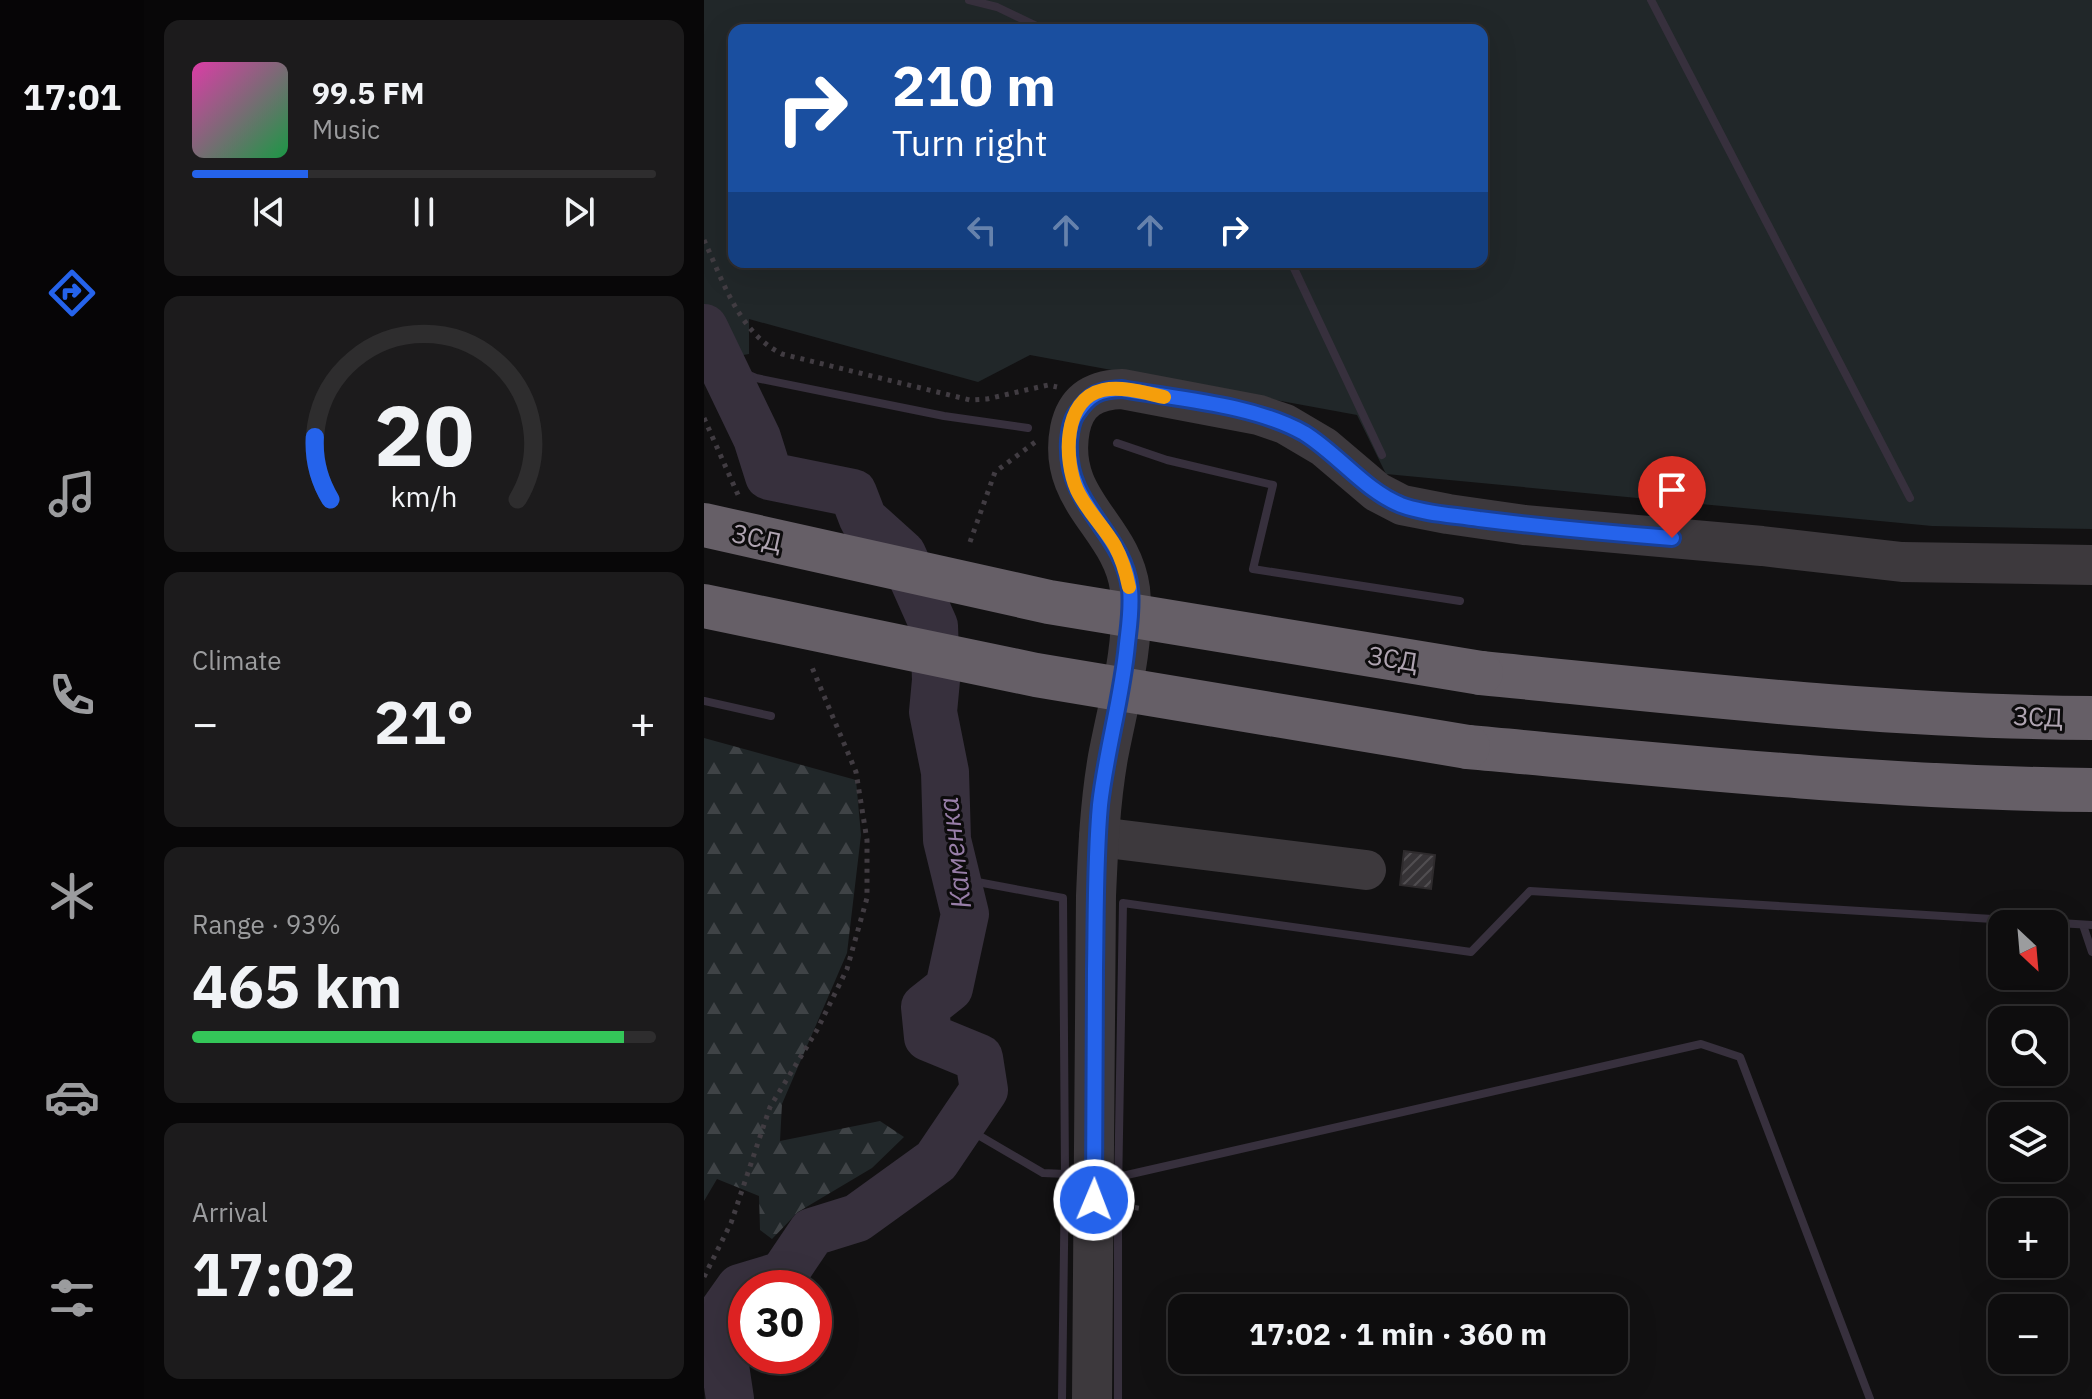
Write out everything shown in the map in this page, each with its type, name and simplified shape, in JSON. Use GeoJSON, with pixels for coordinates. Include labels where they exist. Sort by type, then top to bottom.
{"type":"FeatureCollection","features":[{"type":"Feature","properties":{"kind":"highway","name":"ЗСД"},"geometry":{"type":"LineString","coordinates":[[704,525],[1049,602],[1481,673],[1763,700],[2092,718]]}},
{"type":"Feature","properties":{"kind":"highway"},"geometry":{"type":"LineString","coordinates":[[704,606],[1036,675],[1468,747],[1757,773],[2092,790]]}},
{"type":"Feature","properties":{"kind":"street"},"geometry":{"type":"LineString","coordinates":[[1092,1399],[1096,896],[1100,805],[1122,694],[1130,588],[1124,564],[1114,544],[1079,494],[1071,475],[1070,431],[1074,417],[1089,396],[1102,390],[1122,389],[1259,415],[1305,434],[1377,492],[1402,505],[1448,514],[1902,562],[2092,565]]}},
{"type":"Feature","properties":{"kind":"street"},"geometry":{"type":"LineString","coordinates":[[1099,837],[1366,870]]}},
{"type":"Feature","properties":{"kind":"path"},"geometry":{"type":"LineString","coordinates":[[704,240],[735,305],[755,335],[766,346],[782,354],[970,400],[1048,385],[1089,396]]}},
{"type":"Feature","properties":{"kind":"path"},"geometry":{"type":"LineString","coordinates":[[704,418],[740,499]]}},
{"type":"Feature","properties":{"kind":"path"},"geometry":{"type":"LineString","coordinates":[[970,542],[995,472],[1039,439],[1070,431]]}},
{"type":"Feature","properties":{"kind":"path"},"geometry":{"type":"LineString","coordinates":[[704,1277],[731,1223],[770,1107],[817,1030],[847,969],[867,898],[867,840],[856,772],[808,658]]}},
{"type":"Feature","properties":{"kind":"green space"},"geometry":{"type":"Polygon","coordinates":[[[704,0],[2092,0],[2092,529],[1932,526],[1386,474],[1357,415],[1030,355],[978,382],[749,319],[749,354],[704,362],[704,0]]]}},
{"type":"Feature","properties":{"kind":"green space"},"geometry":{"type":"Polygon","coordinates":[[[704,738],[856,780],[861,835],[847,953],[782,1104],[780,1141],[880,1121],[904,1137],[872,1168],[798,1212],[772,1239],[760,1230],[759,1196],[717,1179],[704,1201],[704,738]]]}},
{"type":"Feature","properties":{"kind":"building"},"geometry":{"type":"Polygon","coordinates":[[[1404,851],[1435,855],[1431,889],[1400,885],[1404,851]]]}},
{"type":"Feature","properties":{"kind":"waterway"},"geometry":{"type":"LineString","coordinates":[[969,0],[997,7],[1032,24]]}},
{"type":"Feature","properties":{"kind":"waterway"},"geometry":{"type":"LineString","coordinates":[[1651,0],[1910,498]]}},
{"type":"Feature","properties":{"kind":"waterway"},"geometry":{"type":"LineString","coordinates":[[1294,268],[1382,455]]}},
{"type":"Feature","properties":{"kind":"waterway","name":"Каменка"},"geometry":{"type":"LineString","coordinates":[[704,328],[757,438],[769,476],[853,493],[863,519],[902,554],[934,626],[936,680],[933,712],[945,772],[947,840],[965,914],[949,988],[925,1007],[928,1037],[979,1058],[984,1090],[936,1161],[857,1218],[812,1232],[783,1275],[740,1288],[718,1319],[730,1399]]}},
{"type":"Feature","properties":{"kind":"waterway"},"geometry":{"type":"LineString","coordinates":[[718,362],[756,378],[944,416],[1028,428]]}},
{"type":"Feature","properties":{"kind":"waterway"},"geometry":{"type":"LineString","coordinates":[[1117,443],[1167,460],[1273,485],[1253,569],[1460,601]]}},
{"type":"Feature","properties":{"kind":"waterway"},"geometry":{"type":"LineString","coordinates":[[704,701],[771,716]]}},
{"type":"Feature","properties":{"kind":"waterway"},"geometry":{"type":"LineString","coordinates":[[956,878],[1063,898],[1065,1174],[1062,1399]]}},
{"type":"Feature","properties":{"kind":"waterway"},"geometry":{"type":"LineString","coordinates":[[1118,1192],[1123,903],[1471,952],[1530,891],[2092,925]]}},
{"type":"Feature","properties":{"kind":"waterway"},"geometry":{"type":"LineString","coordinates":[[2083,925],[2092,952]]}},
{"type":"Feature","properties":{"kind":"waterway"},"geometry":{"type":"LineString","coordinates":[[1118,1177],[1701,1044],[1740,1057],[1870,1399]]}},
{"type":"Feature","properties":{"kind":"waterway"},"geometry":{"type":"LineString","coordinates":[[961,1125],[1043,1173],[1065,1174]]}},
{"type":"Feature","properties":{"kind":"waterway"},"geometry":{"type":"LineString","coordinates":[[1118,1219],[1118,1399]]}},
{"type":"Feature","properties":{"kind":"slow traffic"},"geometry":{"type":"LineString","coordinates":[[1129,587],[1124,564],[1114,544],[1079,494],[1071,475],[1070,431],[1074,417],[1089,396],[1102,390],[1122,389],[1164,397]]}},
{"type":"Feature","properties":{"kind":"route"},"geometry":{"type":"LineString","coordinates":[[1094,1200],[1096,896],[1100,805],[1122,694],[1130,588],[1124,564],[1114,544],[1079,494],[1071,475],[1070,431],[1074,417],[1089,396],[1102,390],[1122,389],[1259,415],[1285,424],[1324,447],[1377,492],[1402,505],[1524,525],[1672,538]]}}]}
